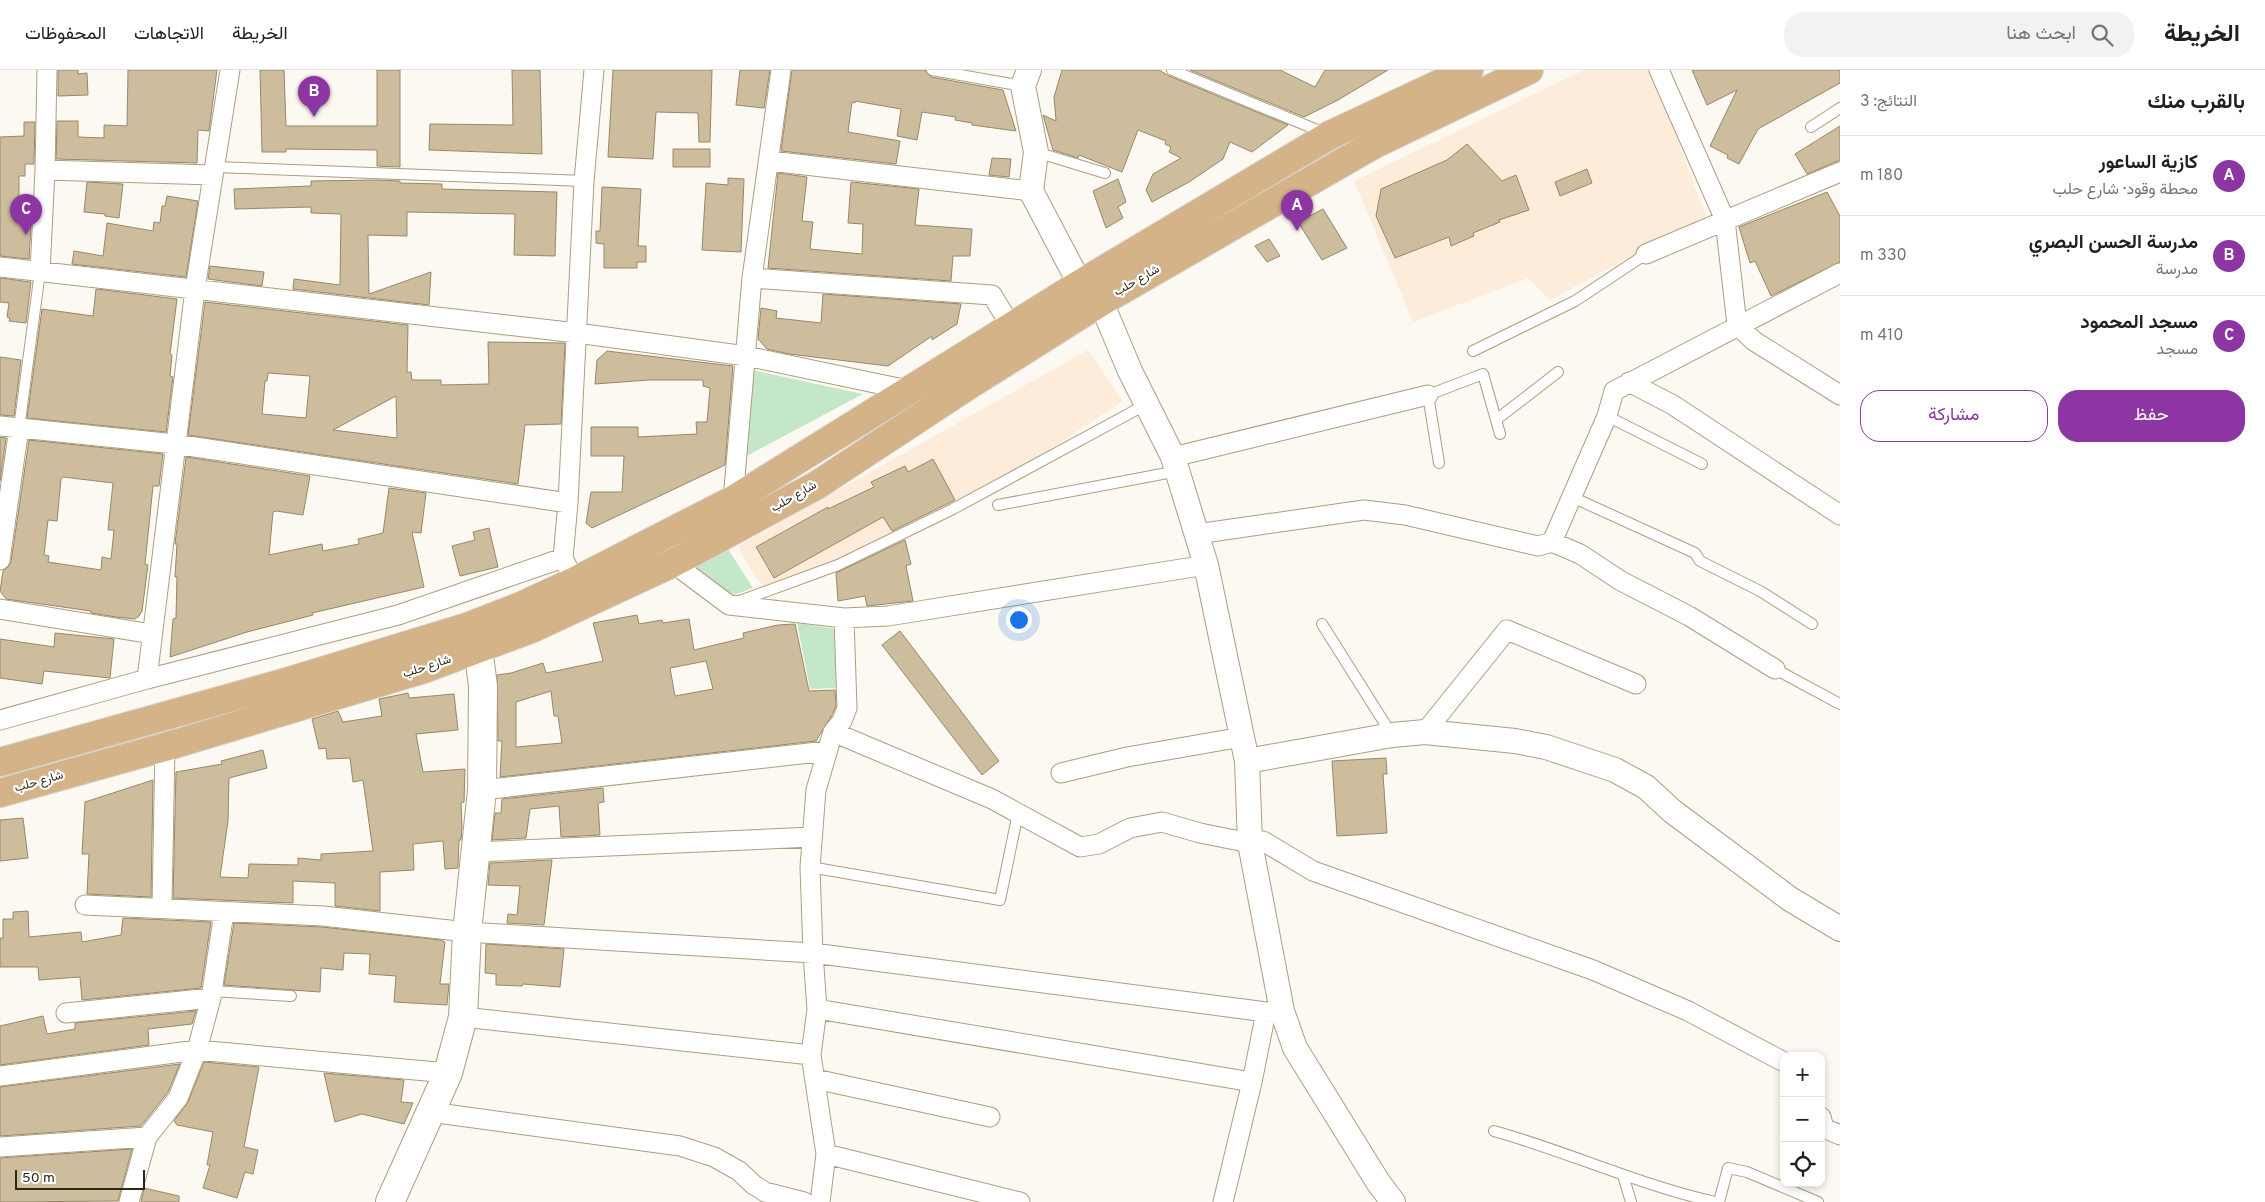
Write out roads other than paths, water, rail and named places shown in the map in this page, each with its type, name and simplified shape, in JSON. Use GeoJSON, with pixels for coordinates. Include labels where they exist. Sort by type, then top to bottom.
{"type":"FeatureCollection","features":[{"type":"Feature","properties":{"kind":"main road","name":"شارع حلب"},"geometry":{"type":"LineString","coordinates":[[574,581],[673,562],[817,485],[969,385],[1101,302],[1373,145],[1529,70]]}},
{"type":"Feature","properties":{"kind":"main road","name":"شارع حلب"},"geometry":{"type":"LineString","coordinates":[[0,793],[165,747],[424,668],[521,606],[733,500],[1080,284],[1330,135],[1453,74]]}},
{"type":"Feature","properties":{"kind":"main road","name":"شارع حلب"},"geometry":{"type":"LineString","coordinates":[[0,762],[283,683],[471,639]]}},
{"type":"Feature","properties":{"kind":"main road"},"geometry":{"type":"LineString","coordinates":[[390,1202],[448,1074],[463,1018],[467,932],[482,790],[484,686],[480,663],[471,639]]}},
{"type":"Feature","properties":{"kind":"street"},"geometry":{"type":"LineString","coordinates":[[40,272],[47,70]]}},
{"type":"Feature","properties":{"kind":"street"},"geometry":{"type":"LineString","coordinates":[[147,679],[195,289],[230,70]]}},
{"type":"Feature","properties":{"kind":"street"},"geometry":{"type":"LineString","coordinates":[[0,720],[147,679],[398,615],[574,581],[568,503],[584,181],[594,70]]}},
{"type":"Feature","properties":{"kind":"street"},"geometry":{"type":"LineString","coordinates":[[733,500],[752,278],[770,161],[781,70]]}},
{"type":"Feature","properties":{"kind":"street"},"geometry":{"type":"LineString","coordinates":[[1659,70],[1725,220],[1737,325],[1754,341],[1840,395]]}},
{"type":"Feature","properties":{"kind":"street"},"geometry":{"type":"LineString","coordinates":[[1026,78],[1036,152],[1031,192],[1080,284],[1101,302],[1130,371],[1175,464],[1206,565],[1247,761],[1250,843],[1274,1011],[1378,1182],[1393,1202]]}},
{"type":"Feature","properties":{"kind":"street"},"geometry":{"type":"LineString","coordinates":[[770,161],[1031,192]]}},
{"type":"Feature","properties":{"kind":"street"},"geometry":{"type":"LineString","coordinates":[[45,170],[214,171]]}},
{"type":"Feature","properties":{"kind":"street"},"geometry":{"type":"LineString","coordinates":[[1646,254],[1840,172]]}},
{"type":"Feature","properties":{"kind":"street"},"geometry":{"type":"LineString","coordinates":[[0,267],[576,333],[746,356],[908,390]]}},
{"type":"Feature","properties":{"kind":"street"},"geometry":{"type":"LineString","coordinates":[[1552,542],[1607,416],[1614,391],[1737,325],[1837,277]]}},
{"type":"Feature","properties":{"kind":"street"},"geometry":{"type":"LineString","coordinates":[[752,278],[992,296],[1012,326]]}},
{"type":"Feature","properties":{"kind":"street"},"geometry":{"type":"LineString","coordinates":[[1629,382],[1673,405],[1840,515]]}},
{"type":"Feature","properties":{"kind":"street"},"geometry":{"type":"LineString","coordinates":[[1175,464],[1428,395]]}},
{"type":"Feature","properties":{"kind":"street"},"geometry":{"type":"LineString","coordinates":[[0,426],[176,444],[568,503]]}},
{"type":"Feature","properties":{"kind":"street"},"geometry":{"type":"LineString","coordinates":[[0,560],[19,428]]}},
{"type":"Feature","properties":{"kind":"street"},"geometry":{"type":"LineString","coordinates":[[1197,534],[1364,510],[1405,516],[1538,546],[1552,542],[1580,554],[1621,581],[1689,616],[1775,668]]}},
{"type":"Feature","properties":{"kind":"street"},"geometry":{"type":"LineString","coordinates":[[673,562],[729,605],[844,618],[888,616],[1206,565]]}},
{"type":"Feature","properties":{"kind":"street"},"geometry":{"type":"LineString","coordinates":[[0,609],[152,634]]}},
{"type":"Feature","properties":{"kind":"street"},"geometry":{"type":"LineString","coordinates":[[820,1202],[826,1154],[812,1055],[818,1009],[813,953],[810,867],[816,790],[833,732],[842,721],[847,708],[844,618]]}},
{"type":"Feature","properties":{"kind":"street"},"geometry":{"type":"LineString","coordinates":[[1425,732],[1507,630],[1636,684]]}},
{"type":"Feature","properties":{"kind":"street"},"geometry":{"type":"LineString","coordinates":[[833,732],[992,799],[1080,847],[1099,844],[1130,828],[1162,822],[1200,833],[1250,843],[1263,841],[1314,871],[1593,970],[1688,1011],[1780,1060]]}},
{"type":"Feature","properties":{"kind":"street"},"geometry":{"type":"LineString","coordinates":[[1247,761],[1392,735],[1425,732],[1515,741],[1546,747],[1615,770],[1646,787],[1672,811],[1790,900],[1840,929]]}},
{"type":"Feature","properties":{"kind":"street"},"geometry":{"type":"LineString","coordinates":[[1061,773],[1127,757],[1242,737]]}},
{"type":"Feature","properties":{"kind":"street"},"geometry":{"type":"LineString","coordinates":[[162,908],[165,747]]}},
{"type":"Feature","properties":{"kind":"street"},"geometry":{"type":"LineString","coordinates":[[482,790],[827,751]]}},
{"type":"Feature","properties":{"kind":"street"},"geometry":{"type":"LineString","coordinates":[[476,852],[812,837]]}},
{"type":"Feature","properties":{"kind":"street"},"geometry":{"type":"LineString","coordinates":[[85,905],[323,916],[467,932],[813,953],[1274,1011]]}},
{"type":"Feature","properties":{"kind":"street"},"geometry":{"type":"LineString","coordinates":[[129,1202],[147,1137],[178,1098],[197,1050],[211,994],[224,912]]}},
{"type":"Feature","properties":{"kind":"street"},"geometry":{"type":"LineString","coordinates":[[66,1014],[211,994]]}},
{"type":"Feature","properties":{"kind":"street"},"geometry":{"type":"LineString","coordinates":[[818,1009],[1252,1082]]}},
{"type":"Feature","properties":{"kind":"street"},"geometry":{"type":"LineString","coordinates":[[1223,1202],[1252,1082],[1274,1011]]}},
{"type":"Feature","properties":{"kind":"street"},"geometry":{"type":"LineString","coordinates":[[463,1018],[812,1055]]}},
{"type":"Feature","properties":{"kind":"street"},"geometry":{"type":"LineString","coordinates":[[0,1076],[197,1050],[448,1074]]}},
{"type":"Feature","properties":{"kind":"street"},"geometry":{"type":"LineString","coordinates":[[815,1079],[990,1117]]}},
{"type":"Feature","properties":{"kind":"street"},"geometry":{"type":"LineString","coordinates":[[430,1112],[680,1146],[714,1157],[739,1171],[765,1192],[804,1202]]}},
{"type":"Feature","properties":{"kind":"street"},"geometry":{"type":"LineString","coordinates":[[1825,1128],[1840,1135]]}},
{"type":"Feature","properties":{"kind":"street"},"geometry":{"type":"LineString","coordinates":[[0,1147],[147,1137]]}},
{"type":"Feature","properties":{"kind":"street"},"geometry":{"type":"LineString","coordinates":[[826,1154],[1020,1202]]}},
{"type":"Feature","properties":{"kind":"lane"},"geometry":{"type":"LineString","coordinates":[[932,70],[1026,78]]}},
{"type":"Feature","properties":{"kind":"lane"},"geometry":{"type":"LineString","coordinates":[[1172,70],[1330,135]]}},
{"type":"Feature","properties":{"kind":"lane"},"geometry":{"type":"LineString","coordinates":[[1811,128],[1840,108]]}},
{"type":"Feature","properties":{"kind":"lane"},"geometry":{"type":"LineString","coordinates":[[1036,152],[1105,172]]}},
{"type":"Feature","properties":{"kind":"lane"},"geometry":{"type":"LineString","coordinates":[[214,171],[584,181]]}},
{"type":"Feature","properties":{"kind":"lane"},"geometry":{"type":"LineString","coordinates":[[1473,351],[1575,301],[1646,254]]}},
{"type":"Feature","properties":{"kind":"lane"},"geometry":{"type":"LineString","coordinates":[[19,428],[40,272]]}},
{"type":"Feature","properties":{"kind":"lane"},"geometry":{"type":"LineString","coordinates":[[1496,420],[1558,372]]}},
{"type":"Feature","properties":{"kind":"lane"},"geometry":{"type":"LineString","coordinates":[[1439,463],[1428,395],[1482,374],[1500,434]]}},
{"type":"Feature","properties":{"kind":"lane"},"geometry":{"type":"LineString","coordinates":[[729,605],[847,561],[953,509],[1147,404]]}},
{"type":"Feature","properties":{"kind":"lane"},"geometry":{"type":"LineString","coordinates":[[1607,416],[1702,464]]}},
{"type":"Feature","properties":{"kind":"lane"},"geometry":{"type":"LineString","coordinates":[[998,505],[1175,464]]}},
{"type":"Feature","properties":{"kind":"lane"},"geometry":{"type":"LineString","coordinates":[[1572,496],[1695,552],[1700,560],[1760,591],[1812,624]]}},
{"type":"Feature","properties":{"kind":"lane"},"geometry":{"type":"LineString","coordinates":[[1322,624],[1392,735]]}},
{"type":"Feature","properties":{"kind":"lane"},"geometry":{"type":"LineString","coordinates":[[1775,668],[1840,704]]}},
{"type":"Feature","properties":{"kind":"lane"},"geometry":{"type":"LineString","coordinates":[[810,867],[1000,900],[1018,813]]}},
{"type":"Feature","properties":{"kind":"lane"},"geometry":{"type":"LineString","coordinates":[[211,994],[291,996]]}},
{"type":"Feature","properties":{"kind":"lane"},"geometry":{"type":"LineString","coordinates":[[1494,1131],[1541,1144],[1677,1194],[1717,1202],[1728,1168],[1746,1172],[1818,1202]]}},
{"type":"Feature","properties":{"kind":"lane"},"geometry":{"type":"LineString","coordinates":[[1623,1175],[1631,1202]]}},
{"type":"Feature","properties":{"kind":"place","name":"مدرسة الحسن البصري"},"geometry":{"type":"Point","coordinates":[314,117]}},
{"type":"Feature","properties":{"kind":"place","name":"كازية الساعور"},"geometry":{"type":"Point","coordinates":[1297,231]}},
{"type":"Feature","properties":{"kind":"place","name":"مسجد المحمود"},"geometry":{"type":"Point","coordinates":[26,235]}}]}
